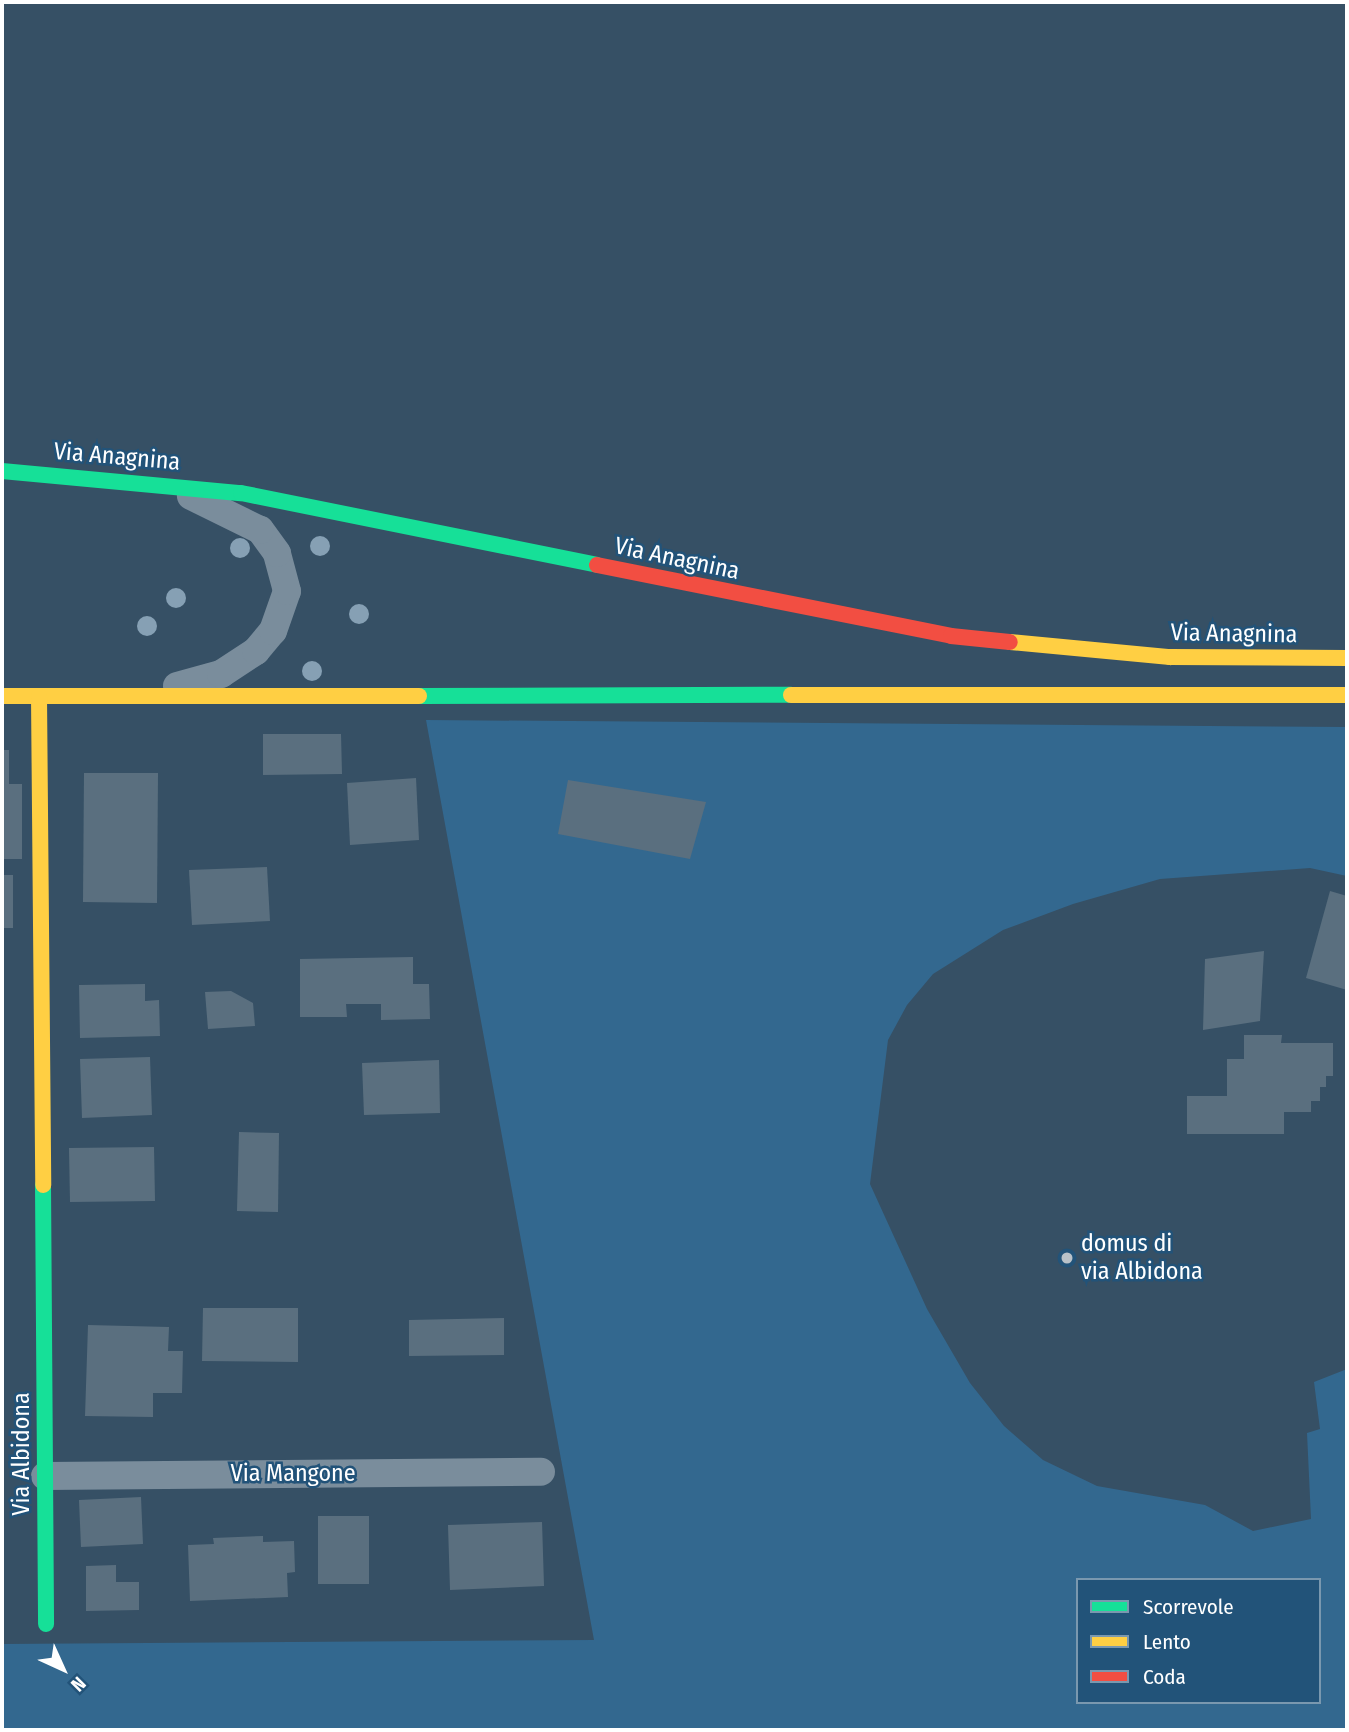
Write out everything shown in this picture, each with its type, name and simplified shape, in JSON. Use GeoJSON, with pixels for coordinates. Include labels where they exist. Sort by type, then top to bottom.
{"type":"FeatureCollection","features":[{"type":"Feature","properties":{"kind":"main road","name":"Via Anagnina"},"geometry":{"type":"LineString","coordinates":[[2,471],[160,483],[390,520],[951,636],[1170,657],[1347,658]]}},
{"type":"Feature","properties":{"kind":"main road"},"geometry":{"type":"LineString","coordinates":[[2,696],[1347,695]]}},
{"type":"Feature","properties":{"kind":"main road","name":"Via Albidona"},"geometry":{"type":"LineString","coordinates":[[39,696],[46,1624]]}},
{"type":"Feature","properties":{"kind":"street"},"geometry":{"type":"LineString","coordinates":[[140,696],[221,674],[245,660],[273,631],[287,591],[277,553],[260,530],[160,483]]}},
{"type":"Feature","properties":{"kind":"street","name":"Via Mangone"},"geometry":{"type":"LineString","coordinates":[[45,1476],[541,1472]]}},
{"type":"Feature","properties":{"kind":"shaded area"},"geometry":{"type":"Polygon","coordinates":[[[426,720],[1347,727],[1347,876],[1310,868],[1160,879],[1073,904],[1003,930],[933,974],[907,1005],[888,1040],[870,1184],[927,1309],[970,1383],[1004,1426],[1043,1460],[1097,1486],[1205,1505],[1253,1531],[1311,1519],[1307,1433],[1320,1429],[1314,1382],[1347,1369],[1347,1730],[2,1730],[2,1644],[594,1640],[426,720]]]}},
{"type":"Feature","properties":{"kind":"building"},"geometry":{"type":"Polygon","coordinates":[[[263,734],[341,734],[342,774],[263,775],[263,734]]]}},
{"type":"Feature","properties":{"kind":"building"},"geometry":{"type":"Polygon","coordinates":[[[2,750],[9,750],[9,784],[22,784],[22,859],[2,859],[2,750]]]}},
{"type":"Feature","properties":{"kind":"building"},"geometry":{"type":"Polygon","coordinates":[[[84,773],[158,773],[157,903],[83,902],[84,773]]]}},
{"type":"Feature","properties":{"kind":"building"},"geometry":{"type":"Polygon","coordinates":[[[416,778],[419,840],[350,845],[347,783],[416,778]]]}},
{"type":"Feature","properties":{"kind":"building"},"geometry":{"type":"Polygon","coordinates":[[[568,780],[706,802],[690,859],[558,834],[568,780]]]}},
{"type":"Feature","properties":{"kind":"building"},"geometry":{"type":"Polygon","coordinates":[[[267,867],[270,921],[192,925],[189,870],[267,867]]]}},
{"type":"Feature","properties":{"kind":"building"},"geometry":{"type":"Polygon","coordinates":[[[2,875],[13,875],[13,928],[2,928],[2,875]]]}},
{"type":"Feature","properties":{"kind":"building"},"geometry":{"type":"Polygon","coordinates":[[[1330,891],[1347,896],[1347,990],[1306,978],[1330,891]]]}},
{"type":"Feature","properties":{"kind":"building"},"geometry":{"type":"Polygon","coordinates":[[[1264,951],[1260,1021],[1203,1030],[1205,959],[1264,951]]]}},
{"type":"Feature","properties":{"kind":"building"},"geometry":{"type":"Polygon","coordinates":[[[413,957],[413,984],[429,984],[430,1019],[381,1020],[381,1004],[346,1004],[347,1017],[300,1017],[300,959],[413,957]]]}},
{"type":"Feature","properties":{"kind":"building"},"geometry":{"type":"Polygon","coordinates":[[[145,984],[145,1001],[159,1000],[160,1036],[80,1038],[79,985],[145,984]]]}},
{"type":"Feature","properties":{"kind":"building"},"geometry":{"type":"Polygon","coordinates":[[[231,991],[253,1003],[255,1026],[208,1029],[205,992],[231,991]]]}},
{"type":"Feature","properties":{"kind":"building"},"geometry":{"type":"Polygon","coordinates":[[[1244,1035],[1282,1035],[1281,1043],[1333,1043],[1333,1076],[1326,1076],[1326,1087],[1320,1087],[1320,1101],[1311,1101],[1311,1112],[1284,1112],[1284,1134],[1187,1134],[1187,1096],[1227,1096],[1227,1059],[1244,1059],[1244,1035]]]}},
{"type":"Feature","properties":{"kind":"building"},"geometry":{"type":"Polygon","coordinates":[[[150,1057],[152,1115],[82,1118],[80,1059],[150,1057]]]}},
{"type":"Feature","properties":{"kind":"building"},"geometry":{"type":"Polygon","coordinates":[[[439,1060],[440,1113],[364,1115],[362,1063],[439,1060]]]}},
{"type":"Feature","properties":{"kind":"building"},"geometry":{"type":"Polygon","coordinates":[[[239,1132],[279,1133],[278,1212],[237,1211],[239,1132]]]}},
{"type":"Feature","properties":{"kind":"building"},"geometry":{"type":"Polygon","coordinates":[[[154,1147],[155,1201],[70,1202],[69,1148],[154,1147]]]}},
{"type":"Feature","properties":{"kind":"building"},"geometry":{"type":"Polygon","coordinates":[[[203,1308],[298,1308],[298,1362],[202,1361],[203,1308]]]}},
{"type":"Feature","properties":{"kind":"building"},"geometry":{"type":"Polygon","coordinates":[[[504,1318],[504,1355],[409,1356],[409,1320],[504,1318]]]}},
{"type":"Feature","properties":{"kind":"building"},"geometry":{"type":"Polygon","coordinates":[[[88,1325],[169,1327],[168,1351],[183,1351],[182,1393],[153,1393],[153,1417],[85,1416],[88,1325]]]}},
{"type":"Feature","properties":{"kind":"building"},"geometry":{"type":"Polygon","coordinates":[[[141,1497],[143,1544],[81,1547],[79,1500],[141,1497]]]}},
{"type":"Feature","properties":{"kind":"building"},"geometry":{"type":"Polygon","coordinates":[[[318,1516],[369,1516],[369,1584],[318,1584],[318,1516]]]}},
{"type":"Feature","properties":{"kind":"building"},"geometry":{"type":"Polygon","coordinates":[[[542,1522],[544,1586],[450,1590],[448,1525],[542,1522]]]}},
{"type":"Feature","properties":{"kind":"building"},"geometry":{"type":"Polygon","coordinates":[[[263,1536],[263,1542],[294,1541],[295,1572],[287,1573],[288,1597],[190,1601],[188,1545],[214,1544],[213,1538],[263,1536]]]}},
{"type":"Feature","properties":{"kind":"building"},"geometry":{"type":"Polygon","coordinates":[[[116,1565],[116,1582],[139,1582],[139,1610],[86,1611],[86,1566],[116,1565]]]}},
{"type":"Feature","properties":{"kind":"traffic: fast"},"geometry":{"type":"LineString","coordinates":[[2,471],[241,493],[597,565]]}},
{"type":"Feature","properties":{"kind":"traffic: fast"},"geometry":{"type":"LineString","coordinates":[[419,696],[791,695]]}},
{"type":"Feature","properties":{"kind":"traffic: fast"},"geometry":{"type":"LineString","coordinates":[[43,1185],[46,1624]]}},
{"type":"Feature","properties":{"kind":"traffic: slow"},"geometry":{"type":"LineString","coordinates":[[1010,642],[1170,657],[1347,658]]}},
{"type":"Feature","properties":{"kind":"traffic: slow"},"geometry":{"type":"LineString","coordinates":[[791,695],[1347,695]]}},
{"type":"Feature","properties":{"kind":"traffic: slow"},"geometry":{"type":"LineString","coordinates":[[2,696],[419,696]]}},
{"type":"Feature","properties":{"kind":"traffic: slow"},"geometry":{"type":"LineString","coordinates":[[39,696],[43,1185]]}},
{"type":"Feature","properties":{"kind":"traffic: jam"},"geometry":{"type":"LineString","coordinates":[[597,565],[951,636],[1010,642]]}},
{"type":"Feature","properties":{"kind":"place","name":"domus di via Albidona"},"geometry":{"type":"Point","coordinates":[1067,1258]}}]}
